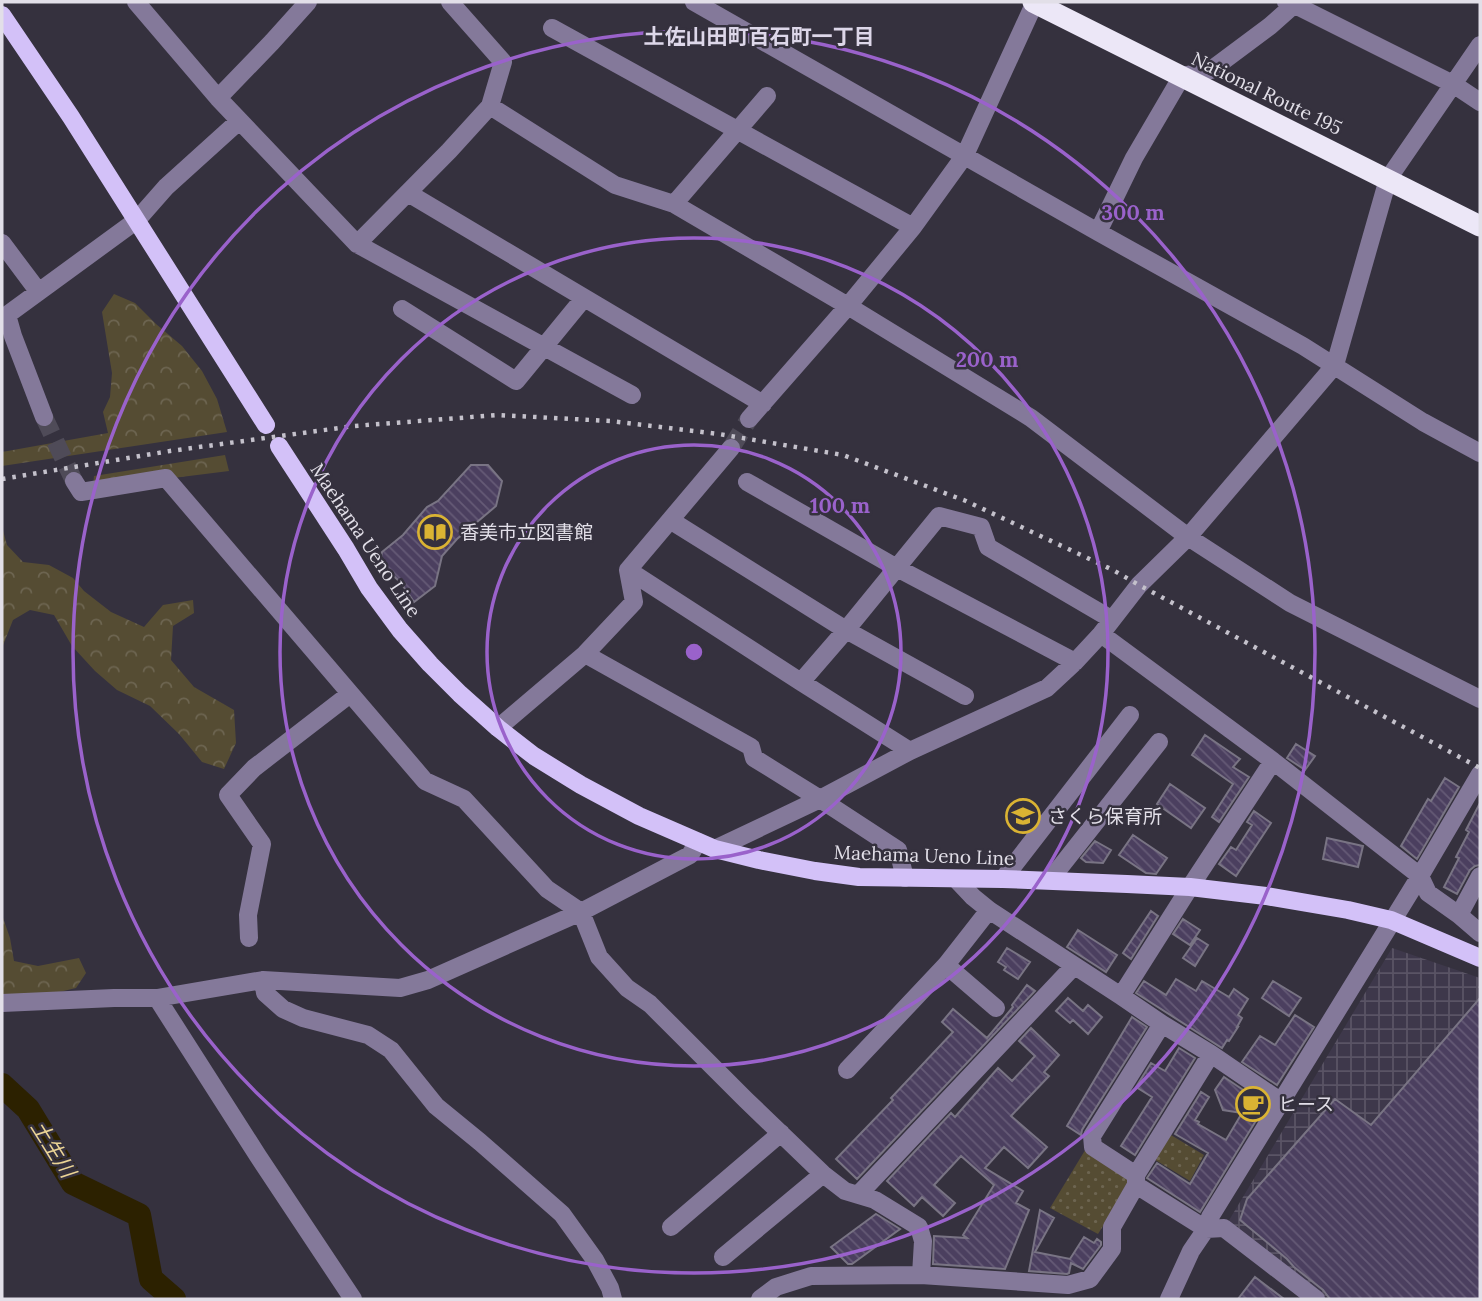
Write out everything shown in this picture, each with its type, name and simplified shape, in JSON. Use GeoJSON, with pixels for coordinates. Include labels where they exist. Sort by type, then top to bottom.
{"type":"FeatureCollection","features":[{"type":"Feature","properties":{"kind":"highway","name":"National Route 195"},"geometry":{"type":"LineString","coordinates":[[1034,2],[1480,226]]}},
{"type":"Feature","properties":{"kind":"main road"},"geometry":{"type":"LineString","coordinates":[[2,15],[71,117],[266,425]]}},
{"type":"Feature","properties":{"kind":"main road","name":"Maehama Ueno Line"},"geometry":{"type":"LineString","coordinates":[[279,446],[369,588],[400,630],[460,694],[534,756],[639,816],[706,846],[759,860],[859,877],[1049,880],[1190,887],[1266,896],[1391,920],[1480,958]]}},
{"type":"Feature","properties":{"kind":"street"},"geometry":{"type":"LineString","coordinates":[[136,2],[239,121],[357,244],[632,395]]}},
{"type":"Feature","properties":{"kind":"street"},"geometry":{"type":"LineString","coordinates":[[218,98],[308,2]]}},
{"type":"Feature","properties":{"kind":"street"},"geometry":{"type":"LineString","coordinates":[[357,244],[490,106],[503,62],[450,2]]}},
{"type":"Feature","properties":{"kind":"street"},"geometry":{"type":"LineString","coordinates":[[694,2],[1335,365],[1423,422],[1480,453]]}},
{"type":"Feature","properties":{"kind":"street"},"geometry":{"type":"LineString","coordinates":[[749,419],[913,228],[965,155],[1034,2]]}},
{"type":"Feature","properties":{"kind":"street"},"geometry":{"type":"LineString","coordinates":[[1098,232],[1134,158],[1182,76],[1211,70],[1270,26],[1292,3],[1453,84],[1480,102]]}},
{"type":"Feature","properties":{"kind":"street"},"geometry":{"type":"LineString","coordinates":[[552,28],[913,228]]}},
{"type":"Feature","properties":{"kind":"street"},"geometry":{"type":"LineString","coordinates":[[2,1003],[157,998],[262,980],[400,988],[428,980],[581,912],[706,846],[820,799],[910,751],[1047,688],[1075,662],[1139,586],[1188,537],[1335,365],[1388,179],[1480,46]]}},
{"type":"Feature","properties":{"kind":"street"},"geometry":{"type":"LineString","coordinates":[[674,204],[766,96]]}},
{"type":"Feature","properties":{"kind":"street"},"geometry":{"type":"LineString","coordinates":[[490,106],[614,185],[674,204],[1031,418],[1188,537],[1290,603],[1480,699]]}},
{"type":"Feature","properties":{"kind":"street"},"geometry":{"type":"LineString","coordinates":[[44,417],[7,315],[137,220],[166,187],[239,121]]}},
{"type":"Feature","properties":{"kind":"street"},"geometry":{"type":"LineString","coordinates":[[408,193],[763,404]]}},
{"type":"Feature","properties":{"kind":"street"},"geometry":{"type":"LineString","coordinates":[[2,243],[38,291]]}},
{"type":"Feature","properties":{"kind":"street"},"geometry":{"type":"LineString","coordinates":[[402,309],[516,382],[584,298]]}},
{"type":"Feature","properties":{"kind":"street"},"geometry":{"type":"LineString","coordinates":[[628,570],[731,448]]}},
{"type":"Feature","properties":{"kind":"street"},"geometry":{"type":"LineString","coordinates":[[74,481],[81,492],[166,478],[425,781],[464,799],[547,889],[581,912],[599,957],[627,988],[650,1004],[822,1174],[845,1191],[875,1200],[919,1227],[923,1241],[921,1275]]}},
{"type":"Feature","properties":{"kind":"street"},"geometry":{"type":"LineString","coordinates":[[747,482],[897,568],[1075,662]]}},
{"type":"Feature","properties":{"kind":"street"},"geometry":{"type":"LineString","coordinates":[[800,682],[939,516],[981,527],[988,547],[1111,619]]}},
{"type":"Feature","properties":{"kind":"street"},"geometry":{"type":"LineString","coordinates":[[670,520],[846,630],[965,696]]}},
{"type":"Feature","properties":{"kind":"street"},"geometry":{"type":"LineString","coordinates":[[498,728],[585,654],[634,602],[628,570]]}},
{"type":"Feature","properties":{"kind":"street"},"geometry":{"type":"LineString","coordinates":[[628,570],[910,751]]}},
{"type":"Feature","properties":{"kind":"street"},"geometry":{"type":"LineString","coordinates":[[1101,634],[1273,761],[1419,876],[1428,893],[1480,933]]}},
{"type":"Feature","properties":{"kind":"street"},"geometry":{"type":"LineString","coordinates":[[585,654],[751,747],[754,758],[898,850],[905,878]]}},
{"type":"Feature","properties":{"kind":"street"},"geometry":{"type":"LineString","coordinates":[[249,937],[248,915],[262,844],[228,795],[254,768],[350,694]]}},
{"type":"Feature","properties":{"kind":"street"},"geometry":{"type":"LineString","coordinates":[[1003,879],[1130,715]]}},
{"type":"Feature","properties":{"kind":"street"},"geometry":{"type":"LineString","coordinates":[[1049,880],[1159,742]]}},
{"type":"Feature","properties":{"kind":"street"},"geometry":{"type":"LineString","coordinates":[[1122,996],[1273,761]]}},
{"type":"Feature","properties":{"kind":"street"},"geometry":{"type":"LineString","coordinates":[[1169,1299],[1210,1217],[1480,774]]}},
{"type":"Feature","properties":{"kind":"street"},"geometry":{"type":"LineString","coordinates":[[1459,915],[1480,876]]}},
{"type":"Feature","properties":{"kind":"street"},"geometry":{"type":"LineString","coordinates":[[956,878],[972,897],[989,910],[1280,1101]]}},
{"type":"Feature","properties":{"kind":"street"},"geometry":{"type":"LineString","coordinates":[[847,1070],[946,965],[989,910]]}},
{"type":"Feature","properties":{"kind":"street"},"geometry":{"type":"LineString","coordinates":[[946,965],[997,1007]]}},
{"type":"Feature","properties":{"kind":"street"},"geometry":{"type":"LineString","coordinates":[[858,1195],[1074,966]]}},
{"type":"Feature","properties":{"kind":"street"},"geometry":{"type":"LineString","coordinates":[[262,980],[265,993],[283,1009],[303,1018],[368,1035],[391,1050],[436,1106],[562,1214],[595,1260],[613,1299]]}},
{"type":"Feature","properties":{"kind":"street"},"geometry":{"type":"LineString","coordinates":[[157,998],[353,1299]]}},
{"type":"Feature","properties":{"kind":"street"},"geometry":{"type":"LineString","coordinates":[[1162,1024],[1092,1136],[1093,1147],[1206,1229],[1224,1228],[1316,1299]]}},
{"type":"Feature","properties":{"kind":"street"},"geometry":{"type":"LineString","coordinates":[[760,1299],[776,1287],[811,1276],[921,1275],[1068,1286],[1090,1279],[1112,1249],[1112,1227],[1136,1180],[1211,1054]]}},
{"type":"Feature","properties":{"kind":"street"},"geometry":{"type":"LineString","coordinates":[[671,1227],[781,1133]]}},
{"type":"Feature","properties":{"kind":"street"},"geometry":{"type":"LineString","coordinates":[[723,1257],[822,1174]]}},
{"type":"Feature","properties":{"kind":"shaded area"},"geometry":{"type":"Polygon","coordinates":[[[1392,948],[1480,978],[1480,1299],[1323,1299],[1228,1222],[1392,948]]]}},
{"type":"Feature","properties":{"kind":"green space"},"geometry":{"type":"Polygon","coordinates":[[[114,294],[135,303],[182,346],[202,371],[217,399],[227,432],[2,466],[2,452],[108,433],[103,412],[110,397],[112,373],[102,312],[114,294]]]}},
{"type":"Feature","properties":{"kind":"green space"},"geometry":{"type":"Polygon","coordinates":[[[225,455],[229,471],[93,488],[94,476],[225,455]]]}},
{"type":"Feature","properties":{"kind":"green space"},"geometry":{"type":"Polygon","coordinates":[[[2,527],[7,545],[23,562],[49,565],[73,578],[84,591],[111,612],[144,627],[163,605],[193,600],[194,613],[173,626],[171,660],[194,687],[234,710],[236,743],[224,769],[202,762],[179,734],[150,706],[117,690],[95,671],[72,646],[54,615],[30,610],[13,620],[2,648],[2,527]]]}},
{"type":"Feature","properties":{"kind":"green space"},"geometry":{"type":"Polygon","coordinates":[[[2,915],[14,961],[38,966],[79,958],[86,973],[76,988],[51,994],[2,996],[2,915]]]}},
{"type":"Feature","properties":{"kind":"green space"},"geometry":{"type":"Polygon","coordinates":[[[1166,1132],[1204,1155],[1190,1181],[1152,1158],[1166,1132]]]}},
{"type":"Feature","properties":{"kind":"green space"},"geometry":{"type":"Polygon","coordinates":[[[1087,1147],[1134,1177],[1098,1234],[1050,1208],[1087,1147]]]}},
{"type":"Feature","properties":{"kind":"building","name":"香美市立図書館"},"geometry":{"type":"Polygon","coordinates":[[[471,465],[488,465],[502,481],[496,506],[457,539],[442,556],[435,586],[414,602],[401,583],[380,563],[382,552],[403,535],[427,507],[438,501],[471,465]]]}},
{"type":"Feature","properties":{"kind":"building"},"geometry":{"type":"Polygon","coordinates":[[[1205,735],[1240,759],[1233,767],[1249,777],[1219,822],[1212,817],[1233,784],[1192,755],[1205,735]]]}},
{"type":"Feature","properties":{"kind":"building"},"geometry":{"type":"Polygon","coordinates":[[[1296,744],[1315,756],[1305,770],[1287,758],[1296,744]]]}},
{"type":"Feature","properties":{"kind":"building"},"geometry":{"type":"Polygon","coordinates":[[[1445,778],[1459,787],[1417,859],[1401,846],[1428,799],[1431,801],[1445,778]]]}},
{"type":"Feature","properties":{"kind":"building"},"geometry":{"type":"Polygon","coordinates":[[[1170,784],[1205,808],[1191,828],[1157,804],[1170,784]]]}},
{"type":"Feature","properties":{"kind":"building"},"geometry":{"type":"Polygon","coordinates":[[[1480,803],[1480,865],[1470,870],[1457,894],[1444,887],[1459,858],[1456,857],[1469,832],[1466,830],[1480,803]]]}},
{"type":"Feature","properties":{"kind":"building"},"geometry":{"type":"Polygon","coordinates":[[[1254,811],[1271,823],[1236,876],[1219,864],[1231,847],[1236,850],[1252,825],[1247,822],[1254,811]]]}},
{"type":"Feature","properties":{"kind":"building"},"geometry":{"type":"Polygon","coordinates":[[[1133,835],[1167,858],[1156,874],[1146,873],[1119,855],[1133,835]]]}},
{"type":"Feature","properties":{"kind":"building"},"geometry":{"type":"Polygon","coordinates":[[[1327,838],[1363,846],[1358,867],[1323,859],[1327,838]]]}},
{"type":"Feature","properties":{"kind":"building"},"geometry":{"type":"Polygon","coordinates":[[[1095,841],[1111,850],[1103,863],[1086,862],[1081,858],[1095,841]]]}},
{"type":"Feature","properties":{"kind":"building"},"geometry":{"type":"Polygon","coordinates":[[[1151,911],[1158,916],[1131,959],[1123,953],[1151,911]]]}},
{"type":"Feature","properties":{"kind":"building"},"geometry":{"type":"Polygon","coordinates":[[[1183,919],[1200,930],[1190,945],[1173,934],[1183,919]]]}},
{"type":"Feature","properties":{"kind":"building"},"geometry":{"type":"Polygon","coordinates":[[[1078,930],[1117,955],[1106,972],[1067,947],[1078,930]]]}},
{"type":"Feature","properties":{"kind":"building"},"geometry":{"type":"Polygon","coordinates":[[[1197,938],[1208,945],[1195,966],[1183,958],[1197,938]]]}},
{"type":"Feature","properties":{"kind":"building"},"geometry":{"type":"Polygon","coordinates":[[[1007,948],[1030,962],[1018,979],[1004,970],[1006,967],[998,962],[1007,948]]]}},
{"type":"Feature","properties":{"kind":"building"},"geometry":{"type":"Polygon","coordinates":[[[1176,979],[1196,991],[1202,981],[1229,997],[1234,989],[1248,999],[1238,1015],[1242,1018],[1238,1027],[1222,1048],[1136,993],[1144,981],[1166,995],[1176,979]]]}},
{"type":"Feature","properties":{"kind":"building"},"geometry":{"type":"Polygon","coordinates":[[[1273,981],[1301,998],[1289,1016],[1262,998],[1273,981]]]}},
{"type":"Feature","properties":{"kind":"building"},"geometry":{"type":"Polygon","coordinates":[[[1027,985],[1035,991],[857,1179],[836,1159],[953,1032],[942,1022],[953,1009],[987,1038],[1027,985]]]}},
{"type":"Feature","properties":{"kind":"building"},"geometry":{"type":"Polygon","coordinates":[[[1068,998],[1083,1011],[1088,1005],[1102,1017],[1088,1034],[1073,1020],[1070,1023],[1056,1011],[1068,998]]]}},
{"type":"Feature","properties":{"kind":"building"},"geometry":{"type":"Polygon","coordinates":[[[1480,998],[1480,1299],[1330,1299],[1323,1290],[1240,1220],[1247,1199],[1335,1099],[1371,1125],[1480,998]]]}},
{"type":"Feature","properties":{"kind":"building"},"geometry":{"type":"Polygon","coordinates":[[[1295,1015],[1314,1027],[1277,1085],[1242,1062],[1260,1036],[1275,1045],[1295,1015]]]}},
{"type":"Feature","properties":{"kind":"building"},"geometry":{"type":"Polygon","coordinates":[[[1132,1017],[1147,1027],[1081,1135],[1067,1126],[1132,1017]]]}},
{"type":"Feature","properties":{"kind":"building"},"geometry":{"type":"Polygon","coordinates":[[[1031,1028],[1059,1055],[1044,1072],[1049,1076],[1011,1116],[1047,1147],[1028,1168],[1004,1147],[985,1168],[1023,1191],[1016,1203],[1029,1210],[1005,1269],[933,1264],[934,1236],[967,1238],[963,1235],[994,1185],[961,1156],[934,1185],[955,1203],[943,1216],[922,1197],[914,1206],[887,1181],[951,1113],[955,1117],[998,1068],[1012,1081],[1035,1056],[1019,1041],[1031,1028]]]}},
{"type":"Feature","properties":{"kind":"building"},"geometry":{"type":"Polygon","coordinates":[[[1179,1048],[1195,1058],[1135,1155],[1121,1146],[1152,1097],[1136,1087],[1151,1063],[1165,1071],[1179,1048]]]}},
{"type":"Feature","properties":{"kind":"building"},"geometry":{"type":"Polygon","coordinates":[[[1224,1077],[1264,1104],[1200,1212],[1147,1178],[1157,1163],[1190,1184],[1208,1153],[1175,1134],[1201,1092],[1209,1097],[1195,1120],[1226,1140],[1242,1113],[1223,1110],[1215,1090],[1224,1077]]]}},
{"type":"Feature","properties":{"kind":"building"},"geometry":{"type":"Polygon","coordinates":[[[1040,1210],[1054,1218],[1035,1252],[1070,1259],[1084,1237],[1094,1243],[1097,1239],[1101,1242],[1083,1269],[1071,1263],[1067,1274],[1029,1271],[1040,1210]]]}},
{"type":"Feature","properties":{"kind":"building"},"geometry":{"type":"Polygon","coordinates":[[[876,1214],[900,1229],[852,1264],[848,1264],[831,1247],[876,1214]]]}},
{"type":"Feature","properties":{"kind":"building"},"geometry":{"type":"Polygon","coordinates":[[[1255,1277],[1284,1299],[1238,1299],[1255,1277]]]}},
{"type":"Feature","properties":{"kind":"waterway","name":"土生川"},"geometry":{"type":"LineString","coordinates":[[2,1085],[28,1109],[73,1183],[139,1215],[151,1279],[174,1299]]}},
{"type":"Feature","properties":{"kind":"tunnel"},"geometry":{"type":"LineString","coordinates":[[44,417],[74,481]]}},
{"type":"Feature","properties":{"kind":"tunnel"},"geometry":{"type":"LineString","coordinates":[[731,448],[749,419]]}},
{"type":"Feature","properties":{"kind":"railway"},"geometry":{"type":"LineString","coordinates":[[2,479],[170,451],[354,426],[498,415],[610,421],[719,434],[843,455],[966,501],[1113,570],[1480,768]]}},
{"type":"Feature","properties":{"kind":"place","name":"香美市立図書館"},"geometry":{"type":"Point","coordinates":[435,532]}},
{"type":"Feature","properties":{"kind":"place","name":"さくら保育所"},"geometry":{"type":"Point","coordinates":[1023,816]}},
{"type":"Feature","properties":{"kind":"place","name":"ヒース"},"geometry":{"type":"Point","coordinates":[1253,1104]}},
{"type":"Feature","properties":{"kind":"district","name":"土佐山田町百石町一丁目"},"geometry":{"type":"Point","coordinates":[759,37]}}]}
